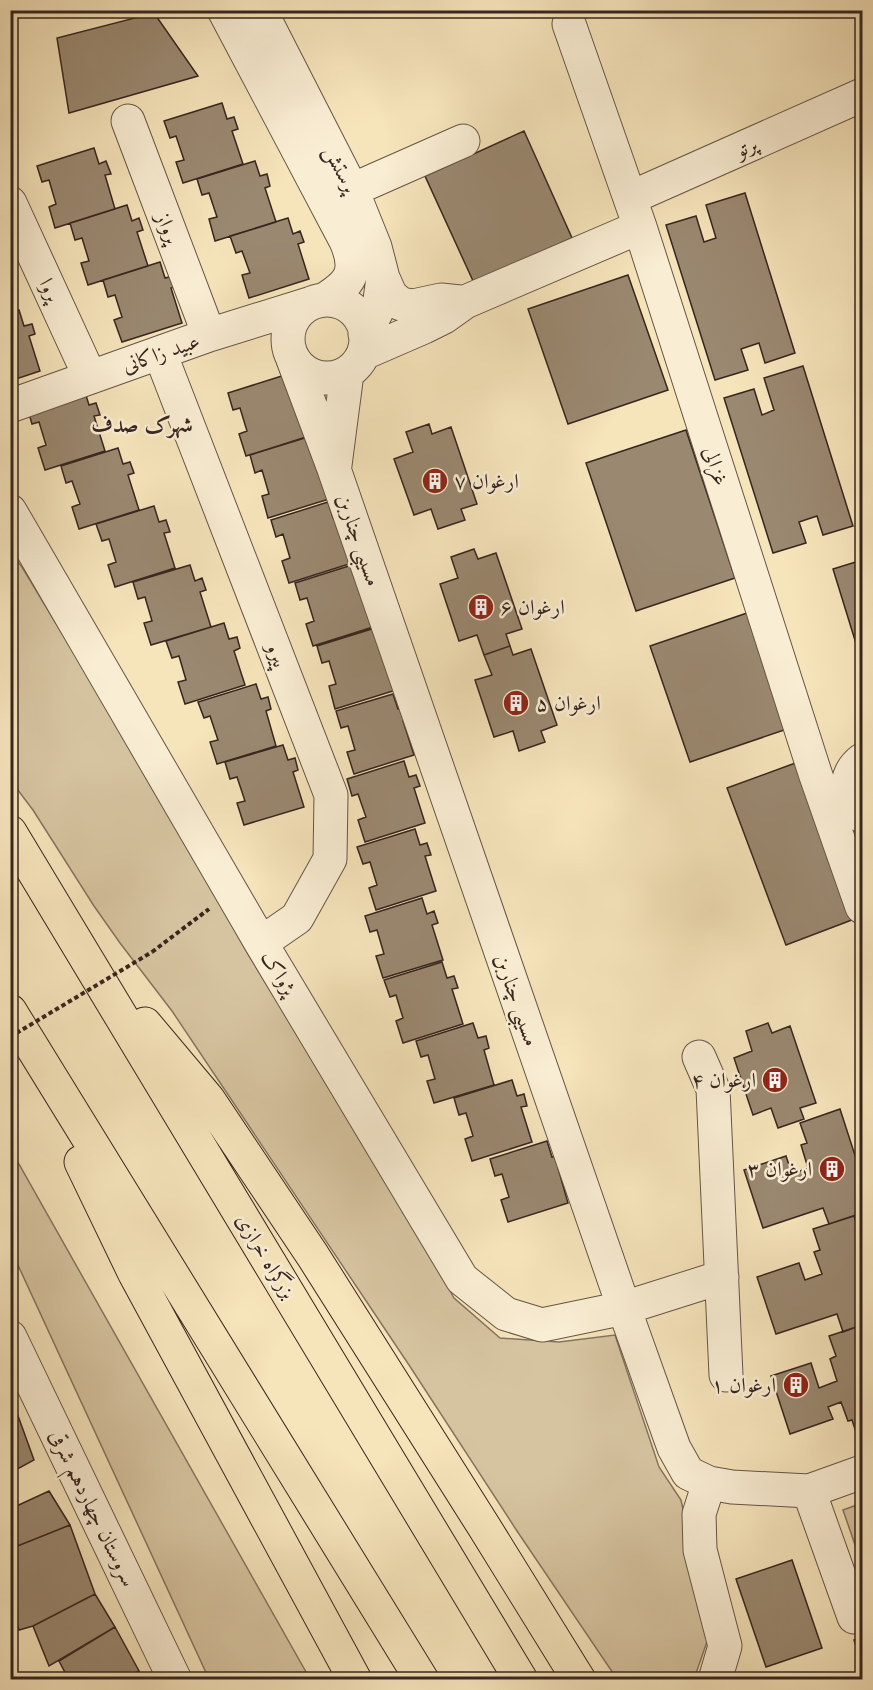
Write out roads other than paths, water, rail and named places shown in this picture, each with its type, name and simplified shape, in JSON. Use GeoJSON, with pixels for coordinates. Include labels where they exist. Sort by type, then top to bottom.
{"type":"FeatureCollection","features":[{"type":"Feature","properties":{"kind":"highway","name":"بزرگراه خرازی"},"geometry":{"type":"LineString","coordinates":[[10,832],[522,1680]]}},
{"type":"Feature","properties":{"kind":"highway"},"geometry":{"type":"LineString","coordinates":[[75,940],[208,1099],[314,1256],[579,1680]]}},
{"type":"Feature","properties":{"kind":"highway"},"geometry":{"type":"LineString","coordinates":[[10,1013],[135,1274],[355,1680]]}},
{"type":"Feature","properties":{"kind":"highway"},"geometry":{"type":"LineString","coordinates":[[10,1013],[422,1680]]}},
{"type":"Feature","properties":{"kind":"highway"},"geometry":{"type":"LineString","coordinates":[[483,1524],[603,1680]]}},
{"type":"Feature","properties":{"kind":"street","name":"پرستش"},"geometry":{"type":"LineString","coordinates":[[224,10],[346,241],[351,255],[352,269],[341,289],[318,302]]}},
{"type":"Feature","properties":{"kind":"street","name":"پرستش"},"geometry":{"type":"LineString","coordinates":[[262,10],[352,190],[375,247],[383,278],[379,307],[359,353],[334,469]]}},
{"type":"Feature","properties":{"kind":"street","name":"غزالی"},"geometry":{"type":"LineString","coordinates":[[569,24],[635,213],[820,788],[852,842],[862,907]]}},
{"type":"Feature","properties":{"kind":"street","name":"پرتو"},"geometry":{"type":"LineString","coordinates":[[635,213],[862,95]]}},
{"type":"Feature","properties":{"kind":"street","name":"پرواز"},"geometry":{"type":"LineString","coordinates":[[128,121],[209,335]]}},
{"type":"Feature","properties":{"kind":"street"},"geometry":{"type":"LineString","coordinates":[[352,190],[463,141]]}},
{"type":"Feature","properties":{"kind":"street","name":"پروا"},"geometry":{"type":"LineString","coordinates":[[10,203],[90,378]]}},
{"type":"Feature","properties":{"kind":"street"},"geometry":{"type":"LineString","coordinates":[[359,353],[364,327],[348,306],[336,301],[318,302],[302,309],[289,330],[290,348],[298,365],[309,374],[321,378],[334,378],[359,353],[444,317],[465,302],[635,213]]}},
{"type":"Feature","properties":{"kind":"street"},"geometry":{"type":"LineString","coordinates":[[383,278],[391,296],[401,304],[413,306],[441,300],[465,302]]}},
{"type":"Feature","properties":{"kind":"street","name":"عبید زاکانی"},"geometry":{"type":"LineString","coordinates":[[10,406],[209,335],[318,302]]}},
{"type":"Feature","properties":{"kind":"street"},"geometry":{"type":"LineString","coordinates":[[209,335],[290,348]]}},
{"type":"Feature","properties":{"kind":"street","name":"مسیبی چناربن"},"geometry":{"type":"LineString","coordinates":[[290,348],[674,1448],[688,1473],[709,1483],[732,1487],[809,1491],[862,1472]]}},
{"type":"Feature","properties":{"kind":"street","name":"پیرو"},"geometry":{"type":"LineString","coordinates":[[160,353],[331,795],[330,859],[297,918],[261,943]]}},
{"type":"Feature","properties":{"kind":"street","name":"پژواک"},"geometry":{"type":"LineString","coordinates":[[10,511],[261,943],[462,1279],[506,1314],[542,1325],[624,1308],[722,1277]]}},
{"type":"Feature","properties":{"kind":"street"},"geometry":{"type":"LineString","coordinates":[[820,788],[857,765]]}},
{"type":"Feature","properties":{"kind":"street"},"geometry":{"type":"LineString","coordinates":[[857,765],[848,781],[848,793],[851,803],[862,816]]}},
{"type":"Feature","properties":{"kind":"street"},"geometry":{"type":"LineString","coordinates":[[699,1057],[712,1089],[726,1375]]}},
{"type":"Feature","properties":{"kind":"street","name":"سروستان چهاردهم شرقی"},"geometry":{"type":"LineString","coordinates":[[10,1337],[175,1680]]}},
{"type":"Feature","properties":{"kind":"street"},"geometry":{"type":"LineString","coordinates":[[709,1483],[699,1514],[700,1550],[725,1646],[715,1680]]}},
{"type":"Feature","properties":{"kind":"street"},"geometry":{"type":"LineString","coordinates":[[809,1491],[854,1617]]}},
{"type":"Feature","properties":{"kind":"place","name":"ارغوان ۷"},"geometry":{"type":"Point","coordinates":[435,481]}},
{"type":"Feature","properties":{"kind":"place","name":"ارغوان ۶"},"geometry":{"type":"Point","coordinates":[481,607]}},
{"type":"Feature","properties":{"kind":"place","name":"ارغوان ۵"},"geometry":{"type":"Point","coordinates":[516,703]}},
{"type":"Feature","properties":{"kind":"place","name":"ارغوان ۴"},"geometry":{"type":"Point","coordinates":[775,1080]}},
{"type":"Feature","properties":{"kind":"place","name":"ارغوان ۳"},"geometry":{"type":"Point","coordinates":[832,1169]}},
{"type":"Feature","properties":{"kind":"place","name":"ارغوان ۱"},"geometry":{"type":"Point","coordinates":[796,1385]}},
{"type":"Feature","properties":{"kind":"district","name":"شهرک صدف"},"geometry":{"type":"Point","coordinates":[142,424]}}]}
